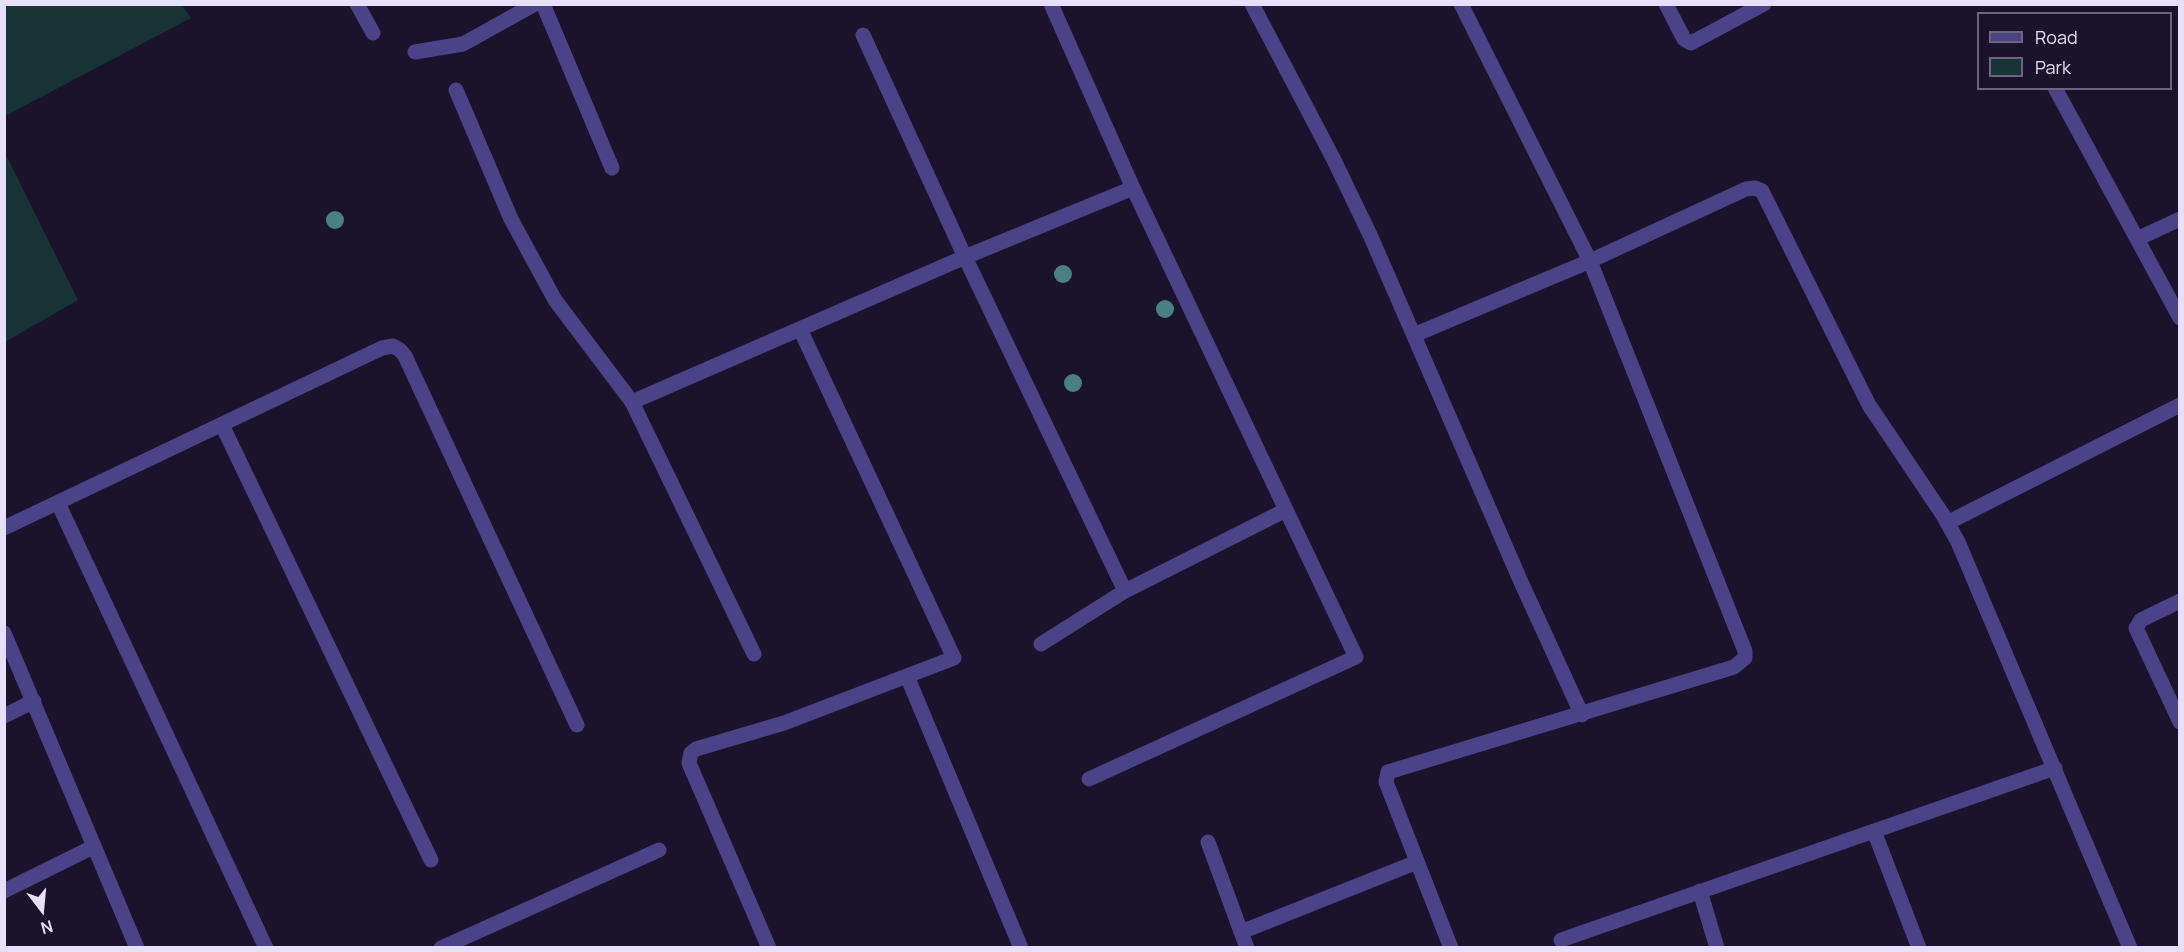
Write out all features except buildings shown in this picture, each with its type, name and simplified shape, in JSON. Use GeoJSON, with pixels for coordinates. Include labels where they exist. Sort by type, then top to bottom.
{"type":"FeatureCollection","features":[{"type":"Feature","properties":{"kind":"street"},"geometry":{"type":"LineString","coordinates":[[357,4],[373,33]]}},
{"type":"Feature","properties":{"kind":"street"},"geometry":{"type":"LineString","coordinates":[[415,52],[463,44],[535,4]]}},
{"type":"Feature","properties":{"kind":"street"},"geometry":{"type":"LineString","coordinates":[[543,4],[612,168]]}},
{"type":"Feature","properties":{"kind":"street"},"geometry":{"type":"LineString","coordinates":[[1051,4],[1133,188],[1356,657],[1089,779]]}},
{"type":"Feature","properties":{"kind":"street"},"geometry":{"type":"LineString","coordinates":[[1252,4],[1334,160],[1582,715]]}},
{"type":"Feature","properties":{"kind":"street"},"geometry":{"type":"LineString","coordinates":[[1451,948],[1386,782],[1388,772],[1734,668],[1744,658],[1745,651],[1590,261],[1461,4]]}},
{"type":"Feature","properties":{"kind":"street"},"geometry":{"type":"LineString","coordinates":[[1666,4],[1684,39],[1691,43],[1764,4]]}},
{"type":"Feature","properties":{"kind":"street"},"geometry":{"type":"LineString","coordinates":[[862,34],[965,257],[1125,591]]}},
{"type":"Feature","properties":{"kind":"street"},"geometry":{"type":"LineString","coordinates":[[456,90],[511,219],[555,300],[632,402],[754,654]]}},
{"type":"Feature","properties":{"kind":"street"},"geometry":{"type":"LineString","coordinates":[[2056,90],[2180,318]]}},
{"type":"Feature","properties":{"kind":"street"},"geometry":{"type":"LineString","coordinates":[[632,402],[965,257],[1133,188]]}},
{"type":"Feature","properties":{"kind":"street"},"geometry":{"type":"LineString","coordinates":[[1414,335],[1590,261],[1746,189],[1755,188],[1762,191],[1869,405],[1947,522],[2055,768],[2130,948]]}},
{"type":"Feature","properties":{"kind":"street"},"geometry":{"type":"LineString","coordinates":[[2137,239],[2180,219]]}},
{"type":"Feature","properties":{"kind":"street"},"geometry":{"type":"LineString","coordinates":[[769,948],[689,763],[691,753],[696,749],[784,723],[954,658],[800,329]]}},
{"type":"Feature","properties":{"kind":"street"},"geometry":{"type":"LineString","coordinates":[[4,528],[382,348],[393,346],[400,350],[577,725]]}},
{"type":"Feature","properties":{"kind":"street"},"geometry":{"type":"LineString","coordinates":[[1947,522],[2180,405]]}},
{"type":"Feature","properties":{"kind":"street"},"geometry":{"type":"LineString","coordinates":[[222,425],[431,860]]}},
{"type":"Feature","properties":{"kind":"street"},"geometry":{"type":"LineString","coordinates":[[58,503],[266,948]]}},
{"type":"Feature","properties":{"kind":"street"},"geometry":{"type":"LineString","coordinates":[[1041,644],[1125,591],[1286,510]]}},
{"type":"Feature","properties":{"kind":"street"},"geometry":{"type":"LineString","coordinates":[[2180,601],[2141,620],[2136,628],[2180,722]]}},
{"type":"Feature","properties":{"kind":"street"},"geometry":{"type":"LineString","coordinates":[[4,633],[137,948]]}},
{"type":"Feature","properties":{"kind":"street"},"geometry":{"type":"LineString","coordinates":[[907,676],[1021,948]]}},
{"type":"Feature","properties":{"kind":"street"},"geometry":{"type":"LineString","coordinates":[[4,716],[34,702]]}},
{"type":"Feature","properties":{"kind":"street"},"geometry":{"type":"LineString","coordinates":[[1561,940],[2055,768]]}},
{"type":"Feature","properties":{"kind":"street"},"geometry":{"type":"LineString","coordinates":[[1874,831],[1919,948]]}},
{"type":"Feature","properties":{"kind":"street"},"geometry":{"type":"LineString","coordinates":[[1208,842],[1247,948]]}},
{"type":"Feature","properties":{"kind":"street"},"geometry":{"type":"LineString","coordinates":[[4,891],[93,847]]}},
{"type":"Feature","properties":{"kind":"street"},"geometry":{"type":"LineString","coordinates":[[441,948],[659,850]]}},
{"type":"Feature","properties":{"kind":"street"},"geometry":{"type":"LineString","coordinates":[[1241,932],[1417,862]]}},
{"type":"Feature","properties":{"kind":"street"},"geometry":{"type":"LineString","coordinates":[[1700,891],[1717,948]]}},
{"type":"Feature","properties":{"kind":"green space"},"geometry":{"type":"Polygon","coordinates":[[[5,4],[182,5],[191,18],[5,116],[5,4]]]}},
{"type":"Feature","properties":{"kind":"green space"},"geometry":{"type":"Polygon","coordinates":[[[4,151],[78,300],[5,342],[4,342],[4,151]]]}}]}
